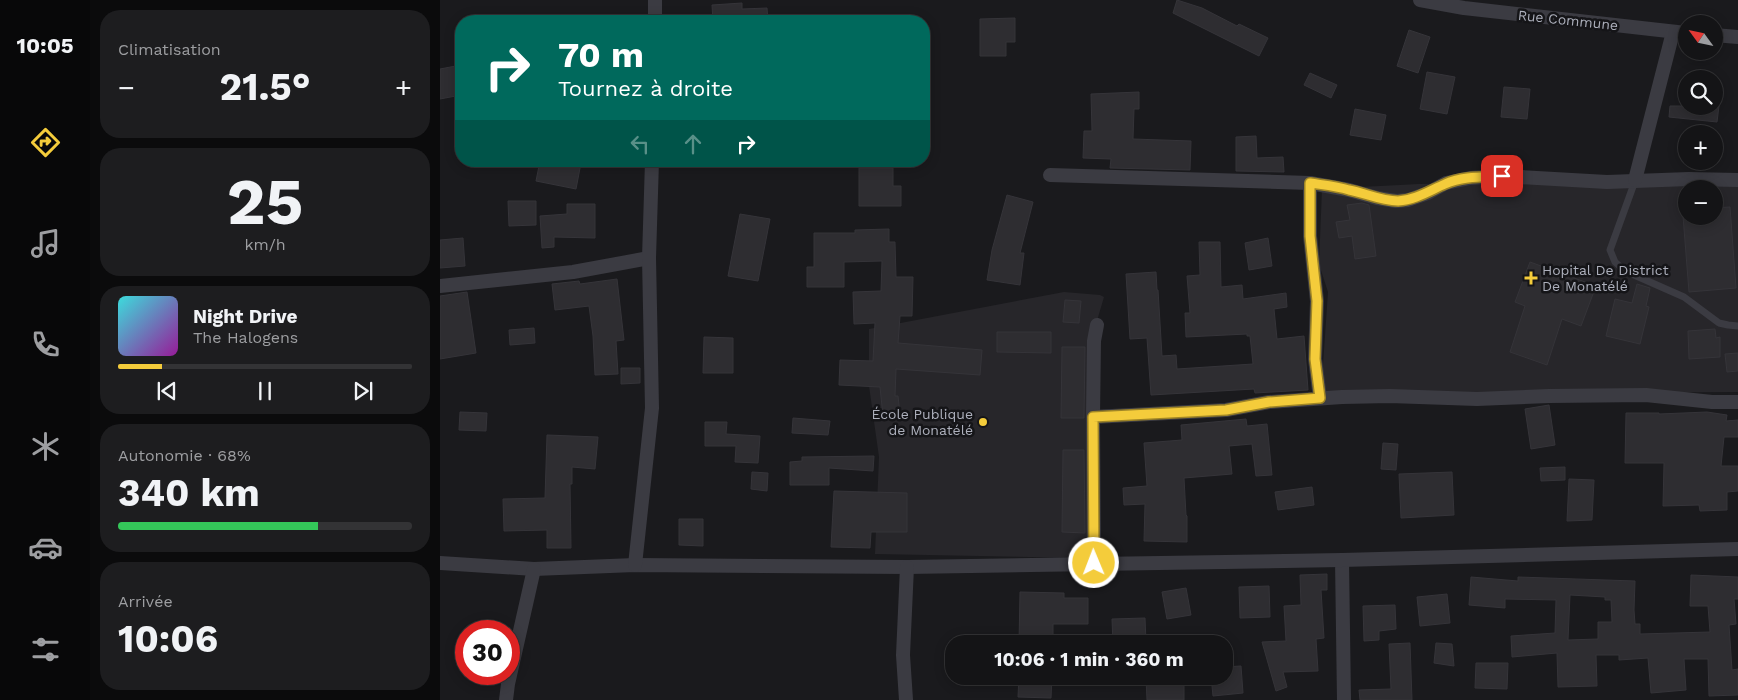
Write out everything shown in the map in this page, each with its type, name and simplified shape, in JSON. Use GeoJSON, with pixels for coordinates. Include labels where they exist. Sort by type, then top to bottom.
{"type":"FeatureCollection","features":[{"type":"Feature","properties":{"kind":"street"},"geometry":{"type":"LineString","coordinates":[[655,0],[655,15]]}},
{"type":"Feature","properties":{"kind":"street","name":"Rue Commune"},"geometry":{"type":"LineString","coordinates":[[1420,0],[1464,8],[1678,32]]}},
{"type":"Feature","properties":{"kind":"street"},"geometry":{"type":"LineString","coordinates":[[1723,36],[1738,37]]}},
{"type":"Feature","properties":{"kind":"street"},"geometry":{"type":"LineString","coordinates":[[1635,180],[1678,39]]}},
{"type":"Feature","properties":{"kind":"street"},"geometry":{"type":"LineString","coordinates":[[636,566],[652,408],[649,258],[652,167]]}},
{"type":"Feature","properties":{"kind":"street"},"geometry":{"type":"LineString","coordinates":[[1050,175],[1310,183],[1396,201],[1408,200],[1428,193],[1446,183],[1470,178],[1502,176],[1607,182],[1689,179],[1738,180]]}},
{"type":"Feature","properties":{"kind":"street"},"geometry":{"type":"LineString","coordinates":[[1310,183],[1310,236],[1317,301],[1315,359],[1320,398]]}},
{"type":"Feature","properties":{"kind":"street"},"geometry":{"type":"LineString","coordinates":[[440,286],[573,272],[649,258]]}},
{"type":"Feature","properties":{"kind":"street"},"geometry":{"type":"LineString","coordinates":[[1094,563],[1093,417],[1094,341],[1097,325]]}},
{"type":"Feature","properties":{"kind":"street"},"geometry":{"type":"LineString","coordinates":[[1093,417],[1226,410],[1269,402],[1320,398],[1390,396],[1477,399],[1646,395],[1712,402],[1738,402]]}},
{"type":"Feature","properties":{"kind":"street"},"geometry":{"type":"LineString","coordinates":[[440,563],[534,569],[636,566],[907,567],[1342,560],[1738,549]]}},
{"type":"Feature","properties":{"kind":"street"},"geometry":{"type":"LineString","coordinates":[[1342,560],[1344,700]]}},
{"type":"Feature","properties":{"kind":"street"},"geometry":{"type":"LineString","coordinates":[[906,700],[903,655],[907,567]]}},
{"type":"Feature","properties":{"kind":"street"},"geometry":{"type":"LineString","coordinates":[[506,700],[534,569]]}},
{"type":"Feature","properties":{"kind":"lane"},"geometry":{"type":"LineString","coordinates":[[1635,180],[1610,250],[1615,262],[1625,271],[1684,297],[1719,323],[1728,326],[1738,326]]}},
{"type":"Feature","properties":{"kind":"shaded area","name":"Hopital De District De Monatélé"},"geometry":{"type":"Polygon","coordinates":[[[1738,179],[1738,392],[1321,394],[1328,292],[1319,264],[1322,189],[1419,184],[1738,179]]]}},
{"type":"Feature","properties":{"kind":"shaded area","name":"École Publique de Monatélé"},"geometry":{"type":"Polygon","coordinates":[[[1064,292],[1104,297],[1094,331],[1088,558],[875,554],[879,457],[869,386],[869,329],[1064,292]]]}},
{"type":"Feature","properties":{"kind":"building"},"geometry":{"type":"Polygon","coordinates":[[[1177,0],[1202,8],[1237,26],[1239,24],[1268,38],[1259,56],[1173,13],[1177,0]]]}},
{"type":"Feature","properties":{"kind":"building"},"geometry":{"type":"Polygon","coordinates":[[[742,3],[742,9],[767,8],[768,15],[713,15],[712,5],[742,3]]]}},
{"type":"Feature","properties":{"kind":"building"},"geometry":{"type":"Polygon","coordinates":[[[1015,18],[1015,42],[1006,42],[1006,56],[980,56],[980,19],[1015,18]]]}},
{"type":"Feature","properties":{"kind":"building"},"geometry":{"type":"Polygon","coordinates":[[[1409,30],[1430,37],[1418,73],[1397,66],[1409,30]]]}},
{"type":"Feature","properties":{"kind":"building"},"geometry":{"type":"Polygon","coordinates":[[[455,66],[455,96],[440,99],[440,69],[455,66]]]}},
{"type":"Feature","properties":{"kind":"building"},"geometry":{"type":"Polygon","coordinates":[[[1427,72],[1455,77],[1447,114],[1420,109],[1427,72]]]}},
{"type":"Feature","properties":{"kind":"building"},"geometry":{"type":"Polygon","coordinates":[[[1310,73],[1337,85],[1331,98],[1304,85],[1310,73]]]}},
{"type":"Feature","properties":{"kind":"building"},"geometry":{"type":"Polygon","coordinates":[[[1504,87],[1530,89],[1527,119],[1501,117],[1504,87]]]}},
{"type":"Feature","properties":{"kind":"building"},"geometry":{"type":"Polygon","coordinates":[[[1139,92],[1139,109],[1134,109],[1133,139],[1191,141],[1190,170],[1110,168],[1111,159],[1083,158],[1084,131],[1092,131],[1091,94],[1139,92]]]}},
{"type":"Feature","properties":{"kind":"building"},"geometry":{"type":"Polygon","coordinates":[[[1670,106],[1678,106],[1678,115],[1718,115],[1717,122],[1669,117],[1670,106]]]}},
{"type":"Feature","properties":{"kind":"building"},"geometry":{"type":"Polygon","coordinates":[[[1355,109],[1386,115],[1381,140],[1350,135],[1355,109]]]}},
{"type":"Feature","properties":{"kind":"building"},"geometry":{"type":"Polygon","coordinates":[[[1256,136],[1257,158],[1283,157],[1284,172],[1236,171],[1236,137],[1256,136]]]}},
{"type":"Feature","properties":{"kind":"building"},"geometry":{"type":"Polygon","coordinates":[[[539,167],[580,167],[576,189],[536,181],[539,167]]]}},
{"type":"Feature","properties":{"kind":"building"},"geometry":{"type":"Polygon","coordinates":[[[859,168],[893,168],[893,186],[901,186],[901,206],[859,206],[859,168]]]}},
{"type":"Feature","properties":{"kind":"building"},"geometry":{"type":"Polygon","coordinates":[[[1007,195],[1033,202],[1020,253],[1024,253],[1020,285],[987,280],[992,250],[1007,195]]]}},
{"type":"Feature","properties":{"kind":"building"},"geometry":{"type":"Polygon","coordinates":[[[508,201],[536,201],[536,225],[509,226],[508,201]]]}},
{"type":"Feature","properties":{"kind":"building"},"geometry":{"type":"Polygon","coordinates":[[[1362,203],[1369,205],[1376,256],[1355,259],[1352,236],[1339,238],[1336,222],[1350,220],[1347,205],[1362,203]]]}},
{"type":"Feature","properties":{"kind":"building"},"geometry":{"type":"Polygon","coordinates":[[[567,204],[595,204],[595,238],[554,237],[554,247],[542,248],[540,216],[567,214],[567,204]]]}},
{"type":"Feature","properties":{"kind":"building"},"geometry":{"type":"Polygon","coordinates":[[[1723,207],[1730,207],[1736,288],[1689,292],[1684,225],[1723,225],[1723,207]]]}},
{"type":"Feature","properties":{"kind":"building"},"geometry":{"type":"Polygon","coordinates":[[[740,214],[770,219],[758,281],[728,276],[740,214]]]}},
{"type":"Feature","properties":{"kind":"building"},"geometry":{"type":"Polygon","coordinates":[[[889,229],[889,242],[895,242],[896,277],[913,277],[912,316],[900,316],[898,343],[982,350],[980,375],[896,369],[895,396],[898,396],[900,414],[883,416],[880,387],[839,385],[840,360],[873,361],[875,323],[854,324],[853,292],[881,291],[882,261],[844,262],[844,287],[807,287],[807,267],[814,267],[814,233],[855,233],[855,230],[889,229]]]}},
{"type":"Feature","properties":{"kind":"building"},"geometry":{"type":"Polygon","coordinates":[[[463,238],[465,266],[440,268],[440,240],[463,238]]]}},
{"type":"Feature","properties":{"kind":"building"},"geometry":{"type":"Polygon","coordinates":[[[1268,238],[1272,266],[1249,270],[1245,243],[1268,238]]]}},
{"type":"Feature","properties":{"kind":"building"},"geometry":{"type":"Polygon","coordinates":[[[1199,242],[1220,242],[1221,287],[1242,285],[1243,299],[1286,293],[1287,307],[1274,309],[1277,339],[1304,336],[1308,390],[1255,393],[1254,389],[1151,395],[1147,338],[1130,339],[1126,274],[1156,272],[1162,356],[1176,355],[1177,369],[1253,364],[1250,336],[1247,336],[1247,334],[1186,337],[1185,313],[1190,313],[1187,276],[1200,275],[1199,242]]]}},
{"type":"Feature","properties":{"kind":"building"},"geometry":{"type":"Polygon","coordinates":[[[1530,262],[1596,286],[1581,326],[1562,319],[1547,365],[1510,352],[1525,306],[1515,302],[1530,262]]]}},
{"type":"Feature","properties":{"kind":"building"},"geometry":{"type":"Polygon","coordinates":[[[617,279],[624,340],[616,341],[618,374],[595,375],[589,306],[555,310],[552,284],[579,281],[580,284],[617,279]]]}},
{"type":"Feature","properties":{"kind":"building"},"geometry":{"type":"Polygon","coordinates":[[[1637,284],[1650,288],[1646,306],[1649,307],[1640,344],[1606,336],[1615,299],[1632,303],[1637,284]]]}},
{"type":"Feature","properties":{"kind":"building"},"geometry":{"type":"Polygon","coordinates":[[[467,292],[476,353],[440,359],[440,296],[467,292]]]}},
{"type":"Feature","properties":{"kind":"building"},"geometry":{"type":"Polygon","coordinates":[[[1065,300],[1081,301],[1079,323],[1063,322],[1065,300]]]}},
{"type":"Feature","properties":{"kind":"building"},"geometry":{"type":"Polygon","coordinates":[[[534,328],[535,343],[510,345],[509,330],[534,328]]]}},
{"type":"Feature","properties":{"kind":"building"},"geometry":{"type":"Polygon","coordinates":[[[1715,329],[1716,338],[1720,337],[1720,357],[1689,359],[1688,331],[1715,329]]]}},
{"type":"Feature","properties":{"kind":"building"},"geometry":{"type":"Polygon","coordinates":[[[997,332],[1051,332],[1051,353],[997,352],[997,332]]]}},
{"type":"Feature","properties":{"kind":"building"},"geometry":{"type":"Polygon","coordinates":[[[704,337],[733,338],[733,373],[703,373],[704,337]]]}},
{"type":"Feature","properties":{"kind":"building"},"geometry":{"type":"Polygon","coordinates":[[[1062,347],[1085,347],[1084,418],[1061,418],[1062,347]]]}},
{"type":"Feature","properties":{"kind":"building"},"geometry":{"type":"Polygon","coordinates":[[[1738,353],[1738,371],[1727,372],[1725,354],[1738,353]]]}},
{"type":"Feature","properties":{"kind":"building"},"geometry":{"type":"Polygon","coordinates":[[[621,368],[640,368],[640,383],[621,384],[621,368]]]}},
{"type":"Feature","properties":{"kind":"building"},"geometry":{"type":"Polygon","coordinates":[[[1549,405],[1555,445],[1531,449],[1525,409],[1549,405]]]}},
{"type":"Feature","properties":{"kind":"building"},"geometry":{"type":"Polygon","coordinates":[[[460,412],[487,413],[486,431],[459,430],[460,412]]]}},
{"type":"Feature","properties":{"kind":"building"},"geometry":{"type":"Polygon","coordinates":[[[1707,412],[1727,415],[1726,421],[1738,420],[1738,437],[1724,437],[1721,466],[1738,466],[1738,491],[1727,492],[1727,510],[1700,511],[1699,505],[1663,506],[1664,463],[1625,463],[1626,413],[1707,412]]]}},
{"type":"Feature","properties":{"kind":"building"},"geometry":{"type":"Polygon","coordinates":[[[793,418],[830,421],[828,435],[792,433],[793,418]]]}},
{"type":"Feature","properties":{"kind":"building"},"geometry":{"type":"Polygon","coordinates":[[[1246,419],[1247,426],[1267,424],[1272,475],[1256,476],[1252,444],[1229,446],[1232,474],[1184,478],[1187,542],[1144,541],[1145,504],[1124,505],[1123,488],[1147,486],[1144,443],[1182,440],[1181,425],[1246,419]]]}},
{"type":"Feature","properties":{"kind":"building"},"geometry":{"type":"Polygon","coordinates":[[[705,422],[727,422],[726,434],[760,436],[758,463],[735,462],[736,446],[705,446],[705,422]]]}},
{"type":"Feature","properties":{"kind":"building"},"geometry":{"type":"Polygon","coordinates":[[[547,435],[598,437],[595,469],[572,467],[572,484],[570,484],[571,548],[547,548],[547,530],[504,531],[503,499],[545,498],[547,435]]]}},
{"type":"Feature","properties":{"kind":"building"},"geometry":{"type":"Polygon","coordinates":[[[1383,443],[1398,444],[1396,470],[1381,469],[1383,443]]]}},
{"type":"Feature","properties":{"kind":"building"},"geometry":{"type":"Polygon","coordinates":[[[1063,450],[1084,450],[1085,533],[1062,532],[1063,450]]]}},
{"type":"Feature","properties":{"kind":"building"},"geometry":{"type":"Polygon","coordinates":[[[874,456],[873,471],[829,468],[829,485],[790,485],[790,462],[802,461],[802,457],[874,456]]]}},
{"type":"Feature","properties":{"kind":"building"},"geometry":{"type":"Polygon","coordinates":[[[1565,467],[1565,480],[1541,481],[1540,468],[1565,467]]]}},
{"type":"Feature","properties":{"kind":"building"},"geometry":{"type":"Polygon","coordinates":[[[752,472],[768,473],[767,491],[751,489],[752,472]]]}},
{"type":"Feature","properties":{"kind":"building"},"geometry":{"type":"Polygon","coordinates":[[[1452,472],[1454,515],[1401,518],[1399,474],[1452,472]]]}},
{"type":"Feature","properties":{"kind":"building"},"geometry":{"type":"Polygon","coordinates":[[[1569,479],[1594,480],[1592,520],[1567,521],[1569,479]]]}},
{"type":"Feature","properties":{"kind":"building"},"geometry":{"type":"Polygon","coordinates":[[[1312,487],[1314,505],[1278,510],[1275,492],[1312,487]]]}},
{"type":"Feature","properties":{"kind":"building"},"geometry":{"type":"Polygon","coordinates":[[[834,491],[907,493],[907,532],[871,532],[870,548],[831,547],[834,491]]]}},
{"type":"Feature","properties":{"kind":"building"},"geometry":{"type":"Polygon","coordinates":[[[679,519],[703,519],[703,546],[679,545],[679,519]]]}},
{"type":"Feature","properties":{"kind":"building"},"geometry":{"type":"Polygon","coordinates":[[[1327,574],[1327,590],[1321,590],[1324,638],[1316,639],[1318,671],[1283,672],[1287,687],[1276,691],[1262,642],[1286,641],[1284,606],[1301,605],[1300,575],[1327,574]]]}},
{"type":"Feature","properties":{"kind":"building"},"geometry":{"type":"Polygon","coordinates":[[[1691,575],[1738,577],[1738,599],[1734,599],[1736,624],[1729,625],[1732,670],[1738,669],[1738,695],[1709,696],[1708,659],[1684,659],[1686,690],[1651,693],[1648,658],[1619,660],[1619,655],[1596,655],[1597,686],[1558,687],[1557,653],[1512,657],[1511,636],[1555,633],[1556,600],[1505,599],[1505,608],[1469,605],[1471,577],[1518,581],[1518,577],[1635,581],[1635,624],[1640,624],[1640,634],[1710,632],[1708,606],[1690,606],[1691,575]],[[1570,595],[1568,640],[1598,639],[1598,622],[1612,622],[1611,600],[1605,600],[1605,597],[1570,595]]]}},
{"type":"Feature","properties":{"kind":"building"},"geometry":{"type":"Polygon","coordinates":[[[1269,586],[1270,617],[1240,618],[1239,587],[1269,586]]]}},
{"type":"Feature","properties":{"kind":"building"},"geometry":{"type":"Polygon","coordinates":[[[1186,588],[1191,615],[1167,619],[1162,592],[1186,588]]]}},
{"type":"Feature","properties":{"kind":"building"},"geometry":{"type":"Polygon","coordinates":[[[1020,592],[1064,593],[1064,598],[1088,598],[1088,624],[1053,624],[1053,635],[1019,635],[1020,592]]]}},
{"type":"Feature","properties":{"kind":"building"},"geometry":{"type":"Polygon","coordinates":[[[1447,594],[1450,623],[1420,626],[1417,597],[1447,594]]]}},
{"type":"Feature","properties":{"kind":"building"},"geometry":{"type":"Polygon","coordinates":[[[1395,605],[1396,629],[1379,631],[1379,640],[1364,641],[1363,606],[1395,605]]]}},
{"type":"Feature","properties":{"kind":"building"},"geometry":{"type":"Polygon","coordinates":[[[1145,618],[1146,635],[1113,635],[1112,619],[1145,618]]]}},
{"type":"Feature","properties":{"kind":"building"},"geometry":{"type":"Polygon","coordinates":[[[1410,643],[1412,700],[1360,700],[1359,690],[1391,689],[1389,644],[1410,643]]]}},
{"type":"Feature","properties":{"kind":"building"},"geometry":{"type":"Polygon","coordinates":[[[1436,643],[1452,644],[1454,666],[1434,663],[1436,643]]]}},
{"type":"Feature","properties":{"kind":"building"},"geometry":{"type":"Polygon","coordinates":[[[1476,663],[1508,663],[1507,689],[1475,688],[1476,663]]]}},
{"type":"Feature","properties":{"kind":"building"},"geometry":{"type":"Polygon","coordinates":[[[1233,666],[1241,666],[1243,693],[1213,696],[1212,685],[1233,685],[1233,666]]]}},
{"type":"Feature","properties":{"kind":"building"},"geometry":{"type":"Polygon","coordinates":[[[1019,685],[1052,685],[1051,698],[1018,697],[1019,685]]]}},
{"type":"Feature","properties":{"kind":"building"},"geometry":{"type":"Polygon","coordinates":[[[1146,685],[1184,685],[1184,700],[1147,700],[1146,685]]]}},
{"type":"Feature","properties":{"kind":"place","name":"Hopital De District De Monatélé"},"geometry":{"type":"Point","coordinates":[1531,278]}},
{"type":"Feature","properties":{"kind":"place","name":"École Publique de Monatélé"},"geometry":{"type":"Point","coordinates":[983,422]}},
{"type":"Feature","properties":{"kind":"route"},"geometry":{"type":"LineString","coordinates":[[1094,563],[1093,417],[1226,410],[1269,402],[1320,398],[1315,359],[1317,301],[1310,236],[1310,183],[1396,201],[1408,200],[1428,193],[1446,183],[1470,178],[1502,176]]}}]}
